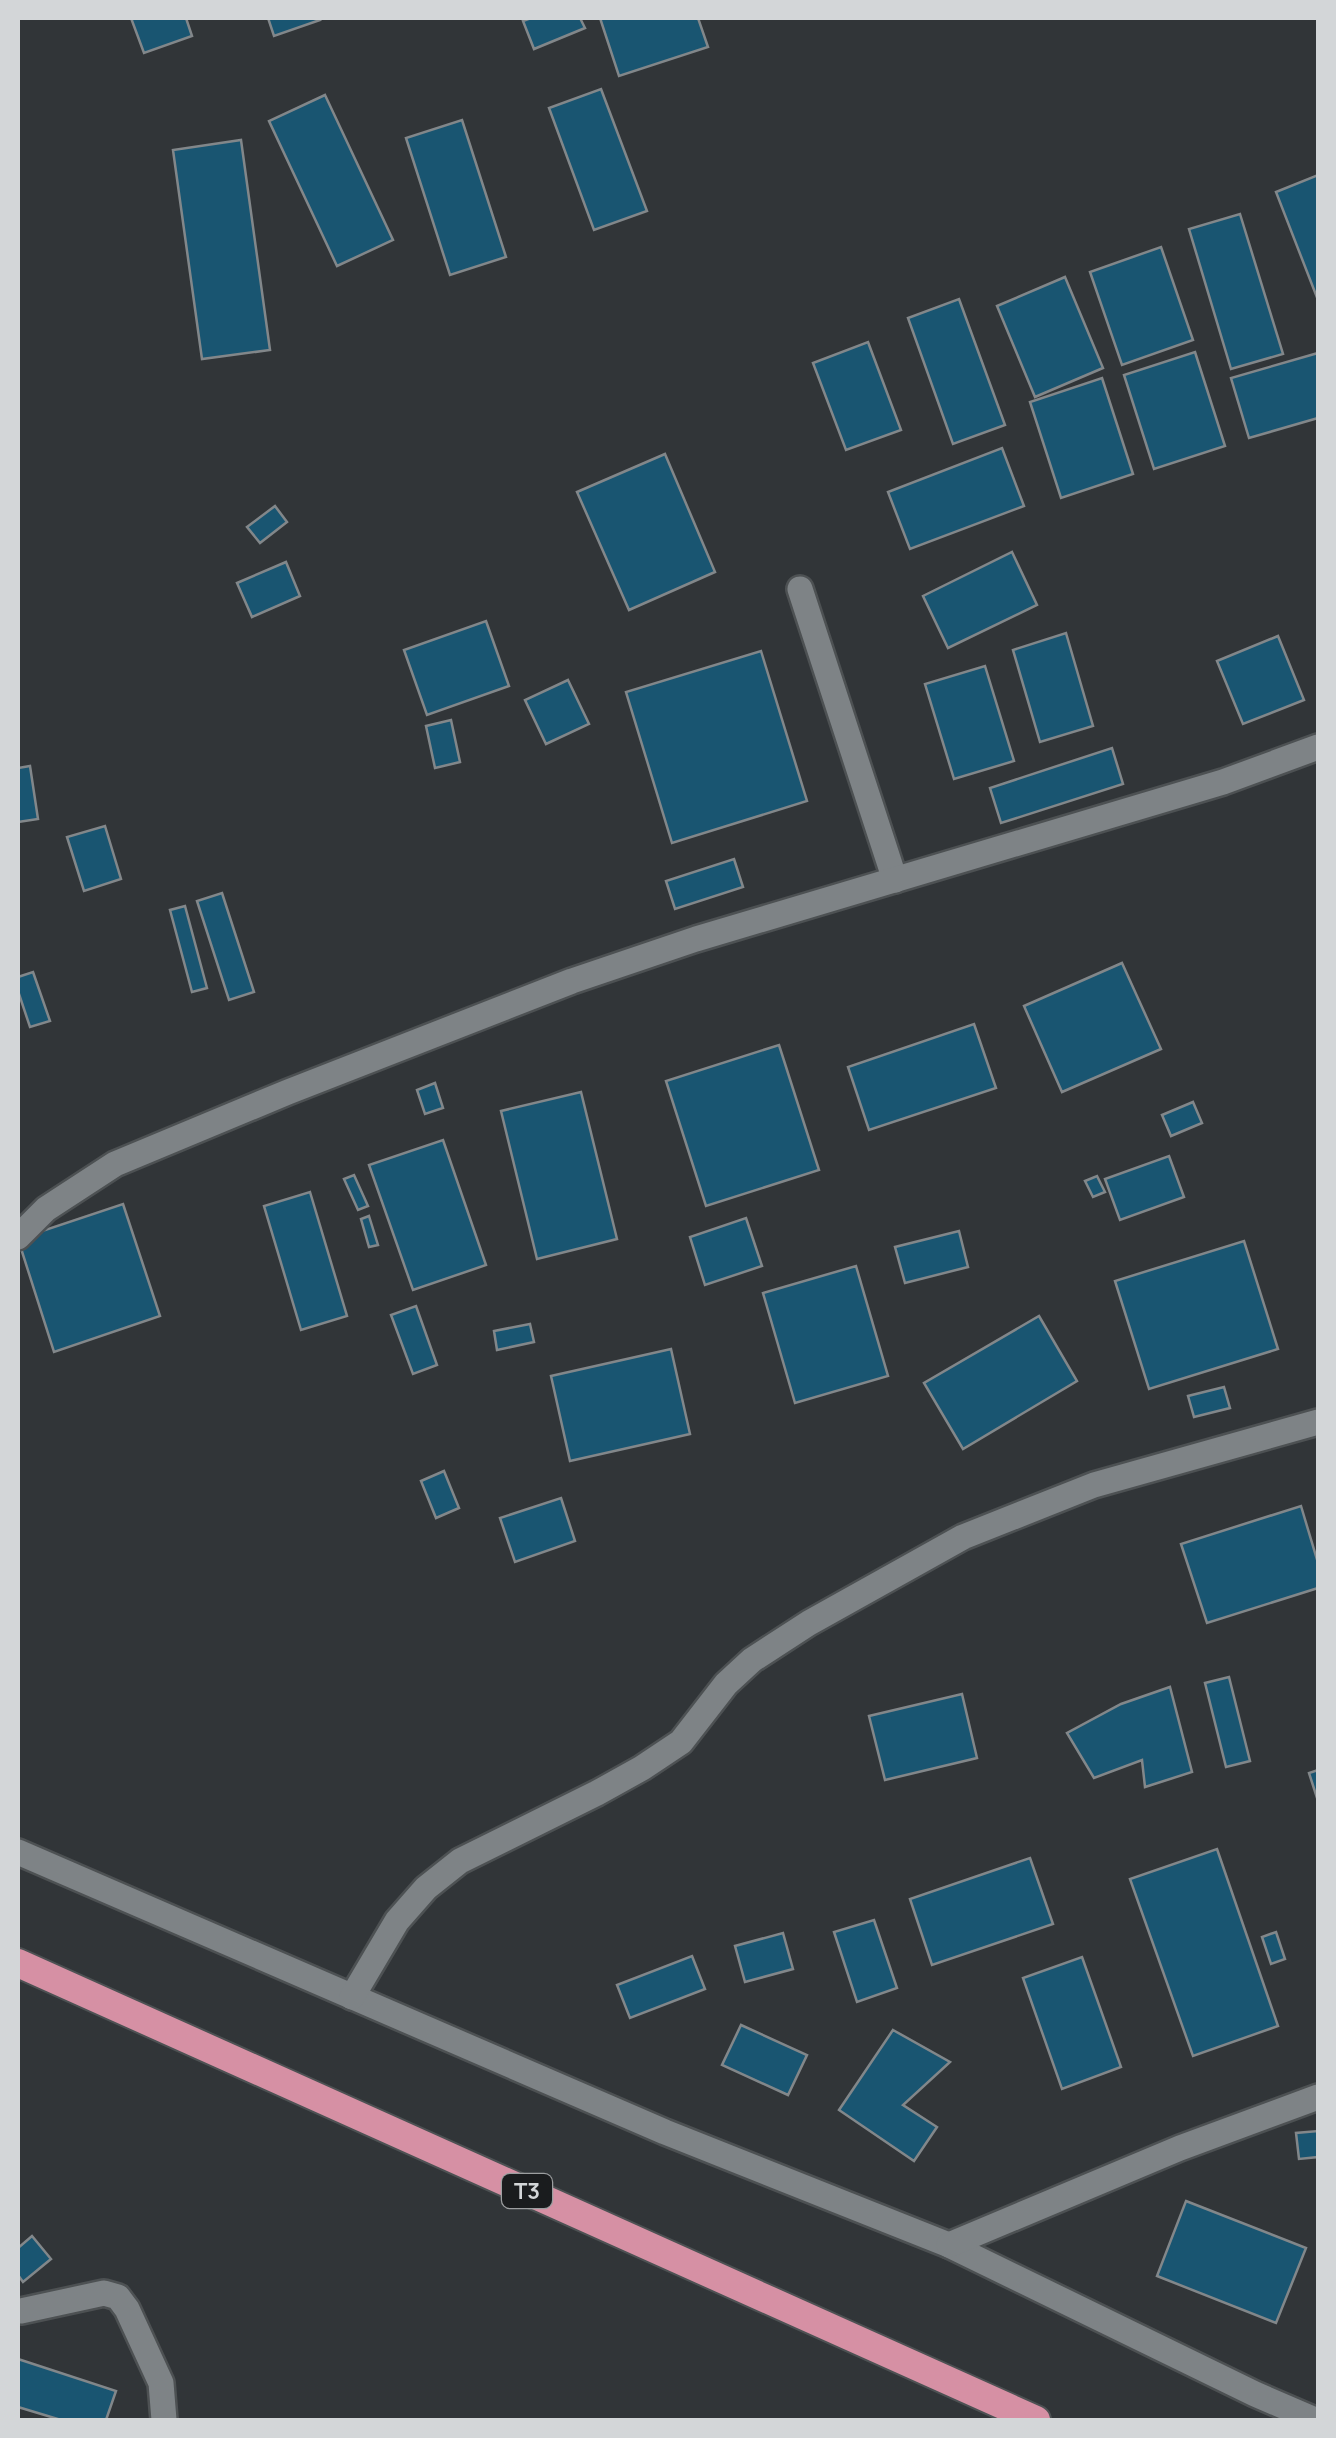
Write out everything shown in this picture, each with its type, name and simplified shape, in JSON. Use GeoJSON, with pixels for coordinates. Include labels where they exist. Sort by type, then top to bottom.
{"type":"FeatureCollection","features":[{"type":"Feature","properties":{"kind":"highway","name":"T3"},"geometry":{"type":"LineString","coordinates":[[18,1963],[1036,2420]]}},
{"type":"Feature","properties":{"kind":"street"},"geometry":{"type":"LineString","coordinates":[[800,589],[895,880]]}},
{"type":"Feature","properties":{"kind":"street"},"geometry":{"type":"LineString","coordinates":[[18,1237],[46,1209],[115,1164],[572,981],[696,939],[1224,782],[1318,747]]}},
{"type":"Feature","properties":{"kind":"street"},"geometry":{"type":"LineString","coordinates":[[352,1996],[398,1921],[426,1888],[460,1861],[597,1793],[682,1742],[726,1684],[752,1660],[809,1622],[964,1536],[1094,1486],[1318,1422]]}},
{"type":"Feature","properties":{"kind":"street"},"geometry":{"type":"LineString","coordinates":[[18,1852],[666,2132],[948,2245],[1315,2420]]}},
{"type":"Feature","properties":{"kind":"street"},"geometry":{"type":"LineString","coordinates":[[948,2245],[1180,2148],[1318,2097]]}},
{"type":"Feature","properties":{"kind":"street"},"geometry":{"type":"LineString","coordinates":[[22,2310],[104,2293],[118,2297],[162,2383],[164,2420]]}},
{"type":"Feature","properties":{"kind":"building"},"geometry":{"type":"Polygon","coordinates":[[[131,18],[186,18],[192,36],[144,53],[131,18]]]}},
{"type":"Feature","properties":{"kind":"building"},"geometry":{"type":"Polygon","coordinates":[[[268,18],[319,18],[320,20],[274,36],[268,18]]]}},
{"type":"Feature","properties":{"kind":"building"},"geometry":{"type":"Polygon","coordinates":[[[580,18],[585,28],[534,49],[523,21],[580,18]]]}},
{"type":"Feature","properties":{"kind":"building"},"geometry":{"type":"Polygon","coordinates":[[[600,18],[698,18],[708,47],[619,76],[600,18]]]}},
{"type":"Feature","properties":{"kind":"building"},"geometry":{"type":"Polygon","coordinates":[[[601,89],[647,211],[594,230],[549,108],[601,89]]]}},
{"type":"Feature","properties":{"kind":"building"},"geometry":{"type":"Polygon","coordinates":[[[325,95],[393,240],[337,266],[269,121],[325,95]]]}},
{"type":"Feature","properties":{"kind":"building"},"geometry":{"type":"Polygon","coordinates":[[[462,120],[506,257],[450,275],[406,138],[462,120]]]}},
{"type":"Feature","properties":{"kind":"building"},"geometry":{"type":"Polygon","coordinates":[[[241,140],[270,350],[202,359],[173,150],[241,140]]]}},
{"type":"Feature","properties":{"kind":"building"},"geometry":{"type":"Polygon","coordinates":[[[1318,175],[1318,300],[1276,192],[1318,175]]]}},
{"type":"Feature","properties":{"kind":"building"},"geometry":{"type":"Polygon","coordinates":[[[1240,214],[1283,354],[1231,369],[1189,229],[1240,214]]]}},
{"type":"Feature","properties":{"kind":"building"},"geometry":{"type":"Polygon","coordinates":[[[1161,247],[1193,340],[1122,365],[1090,272],[1161,247]]]}},
{"type":"Feature","properties":{"kind":"building"},"geometry":{"type":"Polygon","coordinates":[[[1065,277],[1103,368],[1035,397],[997,306],[1065,277]]]}},
{"type":"Feature","properties":{"kind":"building"},"geometry":{"type":"Polygon","coordinates":[[[959,299],[1005,425],[953,444],[908,318],[959,299]]]}},
{"type":"Feature","properties":{"kind":"building"},"geometry":{"type":"Polygon","coordinates":[[[868,342],[901,430],[846,450],[813,363],[868,342]]]}},
{"type":"Feature","properties":{"kind":"building"},"geometry":{"type":"Polygon","coordinates":[[[1195,352],[1225,446],[1154,469],[1124,375],[1195,352]]]}},
{"type":"Feature","properties":{"kind":"building"},"geometry":{"type":"Polygon","coordinates":[[[1318,353],[1318,418],[1249,438],[1231,378],[1318,353]]]}},
{"type":"Feature","properties":{"kind":"building"},"geometry":{"type":"Polygon","coordinates":[[[1102,378],[1133,474],[1061,498],[1030,402],[1102,378]]]}},
{"type":"Feature","properties":{"kind":"building"},"geometry":{"type":"Polygon","coordinates":[[[1002,448],[1024,506],[910,549],[888,492],[1002,448]]]}},
{"type":"Feature","properties":{"kind":"building"},"geometry":{"type":"Polygon","coordinates":[[[665,454],[715,572],[629,610],[577,492],[665,454]]]}},
{"type":"Feature","properties":{"kind":"building"},"geometry":{"type":"Polygon","coordinates":[[[275,506],[287,522],[260,543],[247,527],[275,506]]]}},
{"type":"Feature","properties":{"kind":"building"},"geometry":{"type":"Polygon","coordinates":[[[1012,552],[1037,605],[948,648],[923,596],[1012,552]]]}},
{"type":"Feature","properties":{"kind":"building"},"geometry":{"type":"Polygon","coordinates":[[[286,562],[300,596],[252,617],[237,583],[286,562]]]}},
{"type":"Feature","properties":{"kind":"building"},"geometry":{"type":"Polygon","coordinates":[[[486,621],[509,686],[427,715],[404,650],[486,621]]]}},
{"type":"Feature","properties":{"kind":"building"},"geometry":{"type":"Polygon","coordinates":[[[1066,633],[1093,726],[1040,742],[1013,650],[1066,633]]]}},
{"type":"Feature","properties":{"kind":"building"},"geometry":{"type":"Polygon","coordinates":[[[1278,636],[1304,700],[1243,724],[1217,661],[1278,636]]]}},
{"type":"Feature","properties":{"kind":"building"},"geometry":{"type":"Polygon","coordinates":[[[761,651],[807,801],[672,843],[626,692],[761,651]]]}},
{"type":"Feature","properties":{"kind":"building"},"geometry":{"type":"Polygon","coordinates":[[[985,666],[1014,761],[954,779],[925,684],[985,666]]]}},
{"type":"Feature","properties":{"kind":"building"},"geometry":{"type":"Polygon","coordinates":[[[568,680],[589,724],[546,744],[525,700],[568,680]]]}},
{"type":"Feature","properties":{"kind":"building"},"geometry":{"type":"Polygon","coordinates":[[[451,720],[460,762],[435,768],[426,726],[451,720]]]}},
{"type":"Feature","properties":{"kind":"building"},"geometry":{"type":"Polygon","coordinates":[[[1112,748],[1123,784],[1001,823],[990,788],[1112,748]]]}},
{"type":"Feature","properties":{"kind":"building"},"geometry":{"type":"Polygon","coordinates":[[[30,766],[38,819],[18,822],[18,768],[30,766]]]}},
{"type":"Feature","properties":{"kind":"building"},"geometry":{"type":"Polygon","coordinates":[[[105,826],[121,879],[84,891],[67,837],[105,826]]]}},
{"type":"Feature","properties":{"kind":"building"},"geometry":{"type":"Polygon","coordinates":[[[734,859],[743,887],[675,909],[666,881],[734,859]]]}},
{"type":"Feature","properties":{"kind":"building"},"geometry":{"type":"Polygon","coordinates":[[[222,893],[254,992],[229,1000],[197,901],[222,893]]]}},
{"type":"Feature","properties":{"kind":"building"},"geometry":{"type":"Polygon","coordinates":[[[185,906],[207,988],[192,992],[170,910],[185,906]]]}},
{"type":"Feature","properties":{"kind":"building"},"geometry":{"type":"Polygon","coordinates":[[[1122,963],[1161,1049],[1062,1092],[1024,1006],[1122,963]]]}},
{"type":"Feature","properties":{"kind":"building"},"geometry":{"type":"Polygon","coordinates":[[[33,972],[50,1021],[30,1027],[18,991],[18,977],[33,972]]]}},
{"type":"Feature","properties":{"kind":"building"},"geometry":{"type":"Polygon","coordinates":[[[974,1024],[996,1088],[869,1130],[848,1067],[974,1024]]]}},
{"type":"Feature","properties":{"kind":"building"},"geometry":{"type":"Polygon","coordinates":[[[779,1045],[819,1170],[706,1206],[666,1081],[779,1045]]]}},
{"type":"Feature","properties":{"kind":"building"},"geometry":{"type":"Polygon","coordinates":[[[435,1083],[443,1108],[425,1114],[417,1090],[435,1083]]]}},
{"type":"Feature","properties":{"kind":"building"},"geometry":{"type":"Polygon","coordinates":[[[581,1092],[617,1239],[537,1259],[501,1111],[581,1092]]]}},
{"type":"Feature","properties":{"kind":"building"},"geometry":{"type":"Polygon","coordinates":[[[1193,1102],[1202,1123],[1171,1136],[1162,1115],[1193,1102]]]}},
{"type":"Feature","properties":{"kind":"building"},"geometry":{"type":"Polygon","coordinates":[[[443,1140],[486,1265],[413,1290],[369,1165],[443,1140]]]}},
{"type":"Feature","properties":{"kind":"building"},"geometry":{"type":"Polygon","coordinates":[[[1169,1156],[1184,1197],[1120,1220],[1105,1179],[1169,1156]]]}},
{"type":"Feature","properties":{"kind":"building"},"geometry":{"type":"Polygon","coordinates":[[[354,1175],[368,1206],[358,1210],[344,1179],[354,1175]]]}},
{"type":"Feature","properties":{"kind":"building"},"geometry":{"type":"Polygon","coordinates":[[[1097,1176],[1105,1192],[1093,1197],[1085,1181],[1097,1176]]]}},
{"type":"Feature","properties":{"kind":"building"},"geometry":{"type":"Polygon","coordinates":[[[310,1192],[347,1316],[301,1330],[264,1206],[310,1192]]]}},
{"type":"Feature","properties":{"kind":"building"},"geometry":{"type":"Polygon","coordinates":[[[123,1204],[160,1316],[54,1352],[18,1239],[123,1204]]]}},
{"type":"Feature","properties":{"kind":"building"},"geometry":{"type":"Polygon","coordinates":[[[369,1216],[378,1245],[369,1247],[361,1219],[369,1216]]]}},
{"type":"Feature","properties":{"kind":"building"},"geometry":{"type":"Polygon","coordinates":[[[746,1218],[762,1266],[705,1285],[690,1237],[746,1218]]]}},
{"type":"Feature","properties":{"kind":"building"},"geometry":{"type":"Polygon","coordinates":[[[959,1231],[968,1267],[905,1283],[895,1247],[959,1231]]]}},
{"type":"Feature","properties":{"kind":"building"},"geometry":{"type":"Polygon","coordinates":[[[1244,1241],[1278,1349],[1149,1389],[1115,1281],[1244,1241]]]}},
{"type":"Feature","properties":{"kind":"building"},"geometry":{"type":"Polygon","coordinates":[[[856,1266],[888,1376],[795,1403],[763,1293],[856,1266]]]}},
{"type":"Feature","properties":{"kind":"building"},"geometry":{"type":"Polygon","coordinates":[[[416,1306],[437,1365],[413,1374],[391,1315],[416,1306]]]}},
{"type":"Feature","properties":{"kind":"building"},"geometry":{"type":"Polygon","coordinates":[[[1039,1316],[1077,1381],[963,1449],[924,1383],[1039,1316]]]}},
{"type":"Feature","properties":{"kind":"building"},"geometry":{"type":"Polygon","coordinates":[[[530,1324],[534,1342],[497,1350],[494,1331],[530,1324]]]}},
{"type":"Feature","properties":{"kind":"building"},"geometry":{"type":"Polygon","coordinates":[[[671,1349],[690,1434],[570,1461],[551,1376],[671,1349]]]}},
{"type":"Feature","properties":{"kind":"building"},"geometry":{"type":"Polygon","coordinates":[[[1224,1387],[1230,1408],[1194,1417],[1188,1396],[1224,1387]]]}},
{"type":"Feature","properties":{"kind":"building"},"geometry":{"type":"Polygon","coordinates":[[[444,1471],[459,1508],[436,1518],[421,1481],[444,1471]]]}},
{"type":"Feature","properties":{"kind":"building"},"geometry":{"type":"Polygon","coordinates":[[[561,1498],[575,1541],[515,1562],[500,1518],[561,1498]]]}},
{"type":"Feature","properties":{"kind":"building"},"geometry":{"type":"Polygon","coordinates":[[[1301,1506],[1318,1563],[1318,1588],[1207,1623],[1181,1544],[1301,1506]]]}},
{"type":"Feature","properties":{"kind":"building"},"geometry":{"type":"Polygon","coordinates":[[[1229,1677],[1250,1761],[1226,1767],[1205,1683],[1229,1677]]]}},
{"type":"Feature","properties":{"kind":"building"},"geometry":{"type":"Polygon","coordinates":[[[1170,1687],[1192,1772],[1145,1787],[1142,1760],[1094,1778],[1067,1733],[1121,1704],[1170,1687]]]}},
{"type":"Feature","properties":{"kind":"building"},"geometry":{"type":"Polygon","coordinates":[[[962,1694],[977,1758],[885,1780],[869,1716],[962,1694]]]}},
{"type":"Feature","properties":{"kind":"building"},"geometry":{"type":"Polygon","coordinates":[[[1318,1770],[1318,1801],[1309,1773],[1318,1770]]]}},
{"type":"Feature","properties":{"kind":"building"},"geometry":{"type":"Polygon","coordinates":[[[1217,1849],[1278,2026],[1193,2056],[1130,1879],[1217,1849]]]}},
{"type":"Feature","properties":{"kind":"building"},"geometry":{"type":"Polygon","coordinates":[[[1030,1858],[1053,1924],[932,1965],[910,1899],[1030,1858]]]}},
{"type":"Feature","properties":{"kind":"building"},"geometry":{"type":"Polygon","coordinates":[[[874,1920],[897,1988],[857,2002],[834,1932],[874,1920]]]}},
{"type":"Feature","properties":{"kind":"building"},"geometry":{"type":"Polygon","coordinates":[[[1276,1932],[1285,1959],[1271,1964],[1262,1937],[1276,1932]]]}},
{"type":"Feature","properties":{"kind":"building"},"geometry":{"type":"Polygon","coordinates":[[[783,1933],[793,1969],[745,1982],[735,1946],[783,1933]]]}},
{"type":"Feature","properties":{"kind":"building"},"geometry":{"type":"Polygon","coordinates":[[[692,1956],[705,1989],[630,2018],[617,1985],[692,1956]]]}},
{"type":"Feature","properties":{"kind":"building"},"geometry":{"type":"Polygon","coordinates":[[[1082,1957],[1121,2067],[1062,2089],[1023,1978],[1082,1957]]]}},
{"type":"Feature","properties":{"kind":"building"},"geometry":{"type":"Polygon","coordinates":[[[741,2025],[807,2055],[788,2095],[722,2065],[741,2025]]]}},
{"type":"Feature","properties":{"kind":"building"},"geometry":{"type":"Polygon","coordinates":[[[893,2030],[950,2062],[903,2105],[937,2127],[914,2161],[839,2110],[893,2030]]]}},
{"type":"Feature","properties":{"kind":"building"},"geometry":{"type":"Polygon","coordinates":[[[1318,2131],[1318,2157],[1299,2159],[1296,2133],[1318,2131]]]}},
{"type":"Feature","properties":{"kind":"building"},"geometry":{"type":"Polygon","coordinates":[[[1186,2201],[1306,2248],[1276,2323],[1157,2276],[1186,2201]]]}},
{"type":"Feature","properties":{"kind":"building"},"geometry":{"type":"Polygon","coordinates":[[[32,2236],[51,2259],[23,2282],[18,2275],[18,2248],[32,2236]]]}},
{"type":"Feature","properties":{"kind":"building"},"geometry":{"type":"Polygon","coordinates":[[[18,2359],[116,2391],[106,2420],[61,2420],[18,2407],[18,2359]]]}}]}
